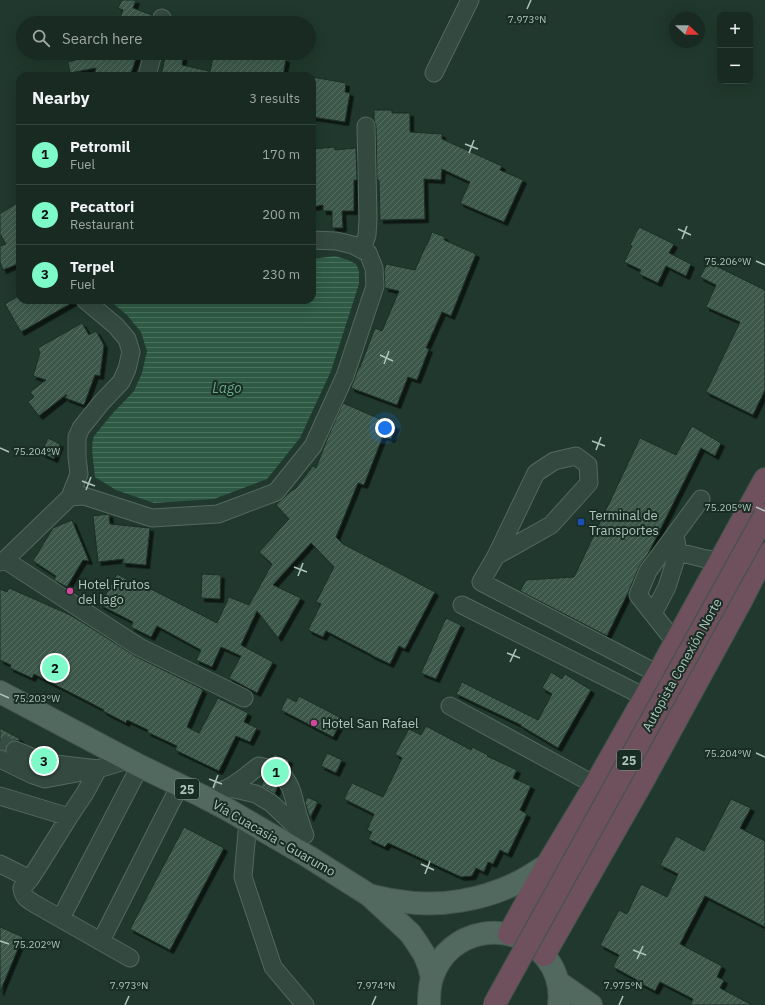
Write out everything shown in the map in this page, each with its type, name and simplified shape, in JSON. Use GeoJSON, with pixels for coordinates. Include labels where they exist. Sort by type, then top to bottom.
{"type":"FeatureCollection","features":[{"type":"Feature","properties":{"kind":"highway"},"geometry":{"type":"LineString","coordinates":[[509,934],[547,865],[595,785],[676,643],[765,479]]}},
{"type":"Feature","properties":{"kind":"highway","name":"Autopista Conexión Norte"},"geometry":{"type":"LineString","coordinates":[[494,1005],[765,515]]}},
{"type":"Feature","properties":{"kind":"highway"},"geometry":{"type":"LineString","coordinates":[[544,955],[644,779],[765,554]]}},
{"type":"Feature","properties":{"kind":"main road","name":"Vía Cuacasia - Guarumo"},"geometry":{"type":"LineString","coordinates":[[0,692],[248,821],[309,857],[368,895],[410,933],[424,954],[432,978]]}},
{"type":"Feature","properties":{"kind":"main road"},"geometry":{"type":"LineString","coordinates":[[368,895],[399,901],[430,904],[461,901],[492,893],[520,881],[547,865]]}},
{"type":"Feature","properties":{"kind":"main road","name":"25"},"geometry":{"type":"LineString","coordinates":[[429,1005],[429,992],[432,978],[440,962],[451,948],[468,938],[488,932],[509,934],[522,938],[534,945],[544,955],[552,967],[558,982],[560,992],[559,1005]]}},
{"type":"Feature","properties":{"kind":"main road","name":"Vía Cuacasia - Guarumo"},"geometry":{"type":"LineString","coordinates":[[410,933],[434,940],[458,943]]}},
{"type":"Feature","properties":{"kind":"main road"},"geometry":{"type":"LineString","coordinates":[[558,982],[591,1005]]}},
{"type":"Feature","properties":{"kind":"street"},"geometry":{"type":"LineString","coordinates":[[434,73],[470,0]]}},
{"type":"Feature","properties":{"kind":"street"},"geometry":{"type":"LineString","coordinates":[[148,72],[151,60]]}},
{"type":"Feature","properties":{"kind":"street"},"geometry":{"type":"LineString","coordinates":[[362,250],[368,219],[366,126]]}},
{"type":"Feature","properties":{"kind":"street"},"geometry":{"type":"LineString","coordinates":[[70,497],[84,496],[152,518],[218,514],[276,492],[313,446],[345,376],[375,286],[374,268],[368,253],[353,245],[336,241],[316,240]]}},
{"type":"Feature","properties":{"kind":"street"},"geometry":{"type":"LineString","coordinates":[[90,304],[116,326],[127,339],[131,352],[127,369],[121,382],[101,403],[81,428],[77,437],[79,474],[70,497],[2,561],[139,647],[244,698]]}},
{"type":"Feature","properties":{"kind":"street"},"geometry":{"type":"LineString","coordinates":[[496,556],[551,525],[588,483],[588,465],[576,456],[554,461],[536,473],[496,556],[481,582],[658,674]]}},
{"type":"Feature","properties":{"kind":"street"},"geometry":{"type":"LineString","coordinates":[[676,643],[638,595],[648,571],[702,499]]}},
{"type":"Feature","properties":{"kind":"street"},"geometry":{"type":"LineString","coordinates":[[653,614],[667,587],[678,552],[675,535]]}},
{"type":"Feature","properties":{"kind":"street"},"geometry":{"type":"LineString","coordinates":[[678,552],[720,561]]}},
{"type":"Feature","properties":{"kind":"street"},"geometry":{"type":"LineString","coordinates":[[462,605],[645,697]]}},
{"type":"Feature","properties":{"kind":"street"},"geometry":{"type":"LineString","coordinates":[[450,706],[595,785]]}},
{"type":"Feature","properties":{"kind":"street"},"geometry":{"type":"LineString","coordinates":[[14,750],[34,758]]}},
{"type":"Feature","properties":{"kind":"street"},"geometry":{"type":"LineString","coordinates":[[0,759],[45,780],[98,768],[134,763]]}},
{"type":"Feature","properties":{"kind":"street"},"geometry":{"type":"LineString","coordinates":[[61,918],[134,763]]}},
{"type":"Feature","properties":{"kind":"street"},"geometry":{"type":"LineString","coordinates":[[55,764],[98,768]]}},
{"type":"Feature","properties":{"kind":"street"},"geometry":{"type":"LineString","coordinates":[[202,796],[230,788],[259,766],[276,772],[288,782],[292,791],[305,835],[309,857]]}},
{"type":"Feature","properties":{"kind":"street"},"geometry":{"type":"LineString","coordinates":[[98,768],[85,793],[30,879],[22,888],[26,898],[35,904],[130,958]]}},
{"type":"Feature","properties":{"kind":"street"},"geometry":{"type":"LineString","coordinates":[[100,940],[180,786]]}},
{"type":"Feature","properties":{"kind":"street"},"geometry":{"type":"LineString","coordinates":[[230,788],[256,794],[271,803],[305,835]]}},
{"type":"Feature","properties":{"kind":"street"},"geometry":{"type":"LineString","coordinates":[[0,796],[69,816]]}},
{"type":"Feature","properties":{"kind":"street"},"geometry":{"type":"LineString","coordinates":[[248,821],[243,877],[273,967],[305,1005]]}},
{"type":"Feature","properties":{"kind":"street"},"geometry":{"type":"LineString","coordinates":[[0,864],[30,879]]}},
{"type":"Feature","properties":{"kind":"water","name":"Lago"},"geometry":{"type":"Polygon","coordinates":[[[335,256],[356,264],[359,271],[359,284],[331,371],[300,438],[267,479],[214,499],[154,503],[116,490],[95,477],[92,450],[94,436],[134,391],[142,373],[147,351],[141,332],[127,315],[114,304],[316,304],[316,258],[335,256]]]}},
{"type":"Feature","properties":{"kind":"building"},"geometry":{"type":"Polygon","coordinates":[[[122,0],[136,0],[133,8],[152,16],[121,16],[123,10],[118,8],[122,0]]]}},
{"type":"Feature","properties":{"kind":"building"},"geometry":{"type":"Polygon","coordinates":[[[75,60],[136,60],[131,72],[95,72],[96,68],[70,72],[68,62],[75,60]]]}},
{"type":"Feature","properties":{"kind":"building"},"geometry":{"type":"Polygon","coordinates":[[[164,60],[183,60],[182,65],[209,71],[209,72],[162,72],[164,60]]]}},
{"type":"Feature","properties":{"kind":"building"},"geometry":{"type":"Polygon","coordinates":[[[212,60],[286,60],[284,72],[210,72],[212,60]]]}},
{"type":"Feature","properties":{"kind":"building"},"geometry":{"type":"Polygon","coordinates":[[[316,78],[346,83],[345,92],[350,93],[345,122],[316,118],[316,78]]]}},
{"type":"Feature","properties":{"kind":"building"},"geometry":{"type":"Polygon","coordinates":[[[374,110],[392,110],[392,113],[410,113],[410,132],[442,134],[442,139],[502,166],[500,170],[523,180],[504,222],[460,203],[470,182],[442,169],[441,180],[424,179],[425,219],[380,220],[374,110]]]}},
{"type":"Feature","properties":{"kind":"building"},"geometry":{"type":"Polygon","coordinates":[[[335,147],[335,150],[356,148],[357,180],[354,180],[354,211],[342,211],[343,228],[332,228],[332,211],[323,211],[323,205],[316,206],[316,149],[335,147]]]}},
{"type":"Feature","properties":{"kind":"building"},"geometry":{"type":"Polygon","coordinates":[[[16,204],[16,265],[3,270],[0,262],[0,246],[6,244],[0,234],[0,214],[16,204]]]}},
{"type":"Feature","properties":{"kind":"building"},"geometry":{"type":"Polygon","coordinates":[[[639,227],[674,244],[669,253],[691,264],[686,276],[666,266],[658,283],[639,274],[641,270],[624,262],[639,227]]]}},
{"type":"Feature","properties":{"kind":"building"},"geometry":{"type":"Polygon","coordinates":[[[432,232],[445,237],[444,240],[476,254],[451,316],[442,312],[426,348],[429,349],[417,380],[408,377],[397,405],[351,388],[375,328],[382,331],[399,291],[385,288],[384,271],[386,264],[415,270],[432,232]]]}},
{"type":"Feature","properties":{"kind":"building"},"geometry":{"type":"Polygon","coordinates":[[[708,262],[765,290],[765,390],[753,415],[706,392],[740,322],[706,307],[716,285],[700,277],[708,262]]]}},
{"type":"Feature","properties":{"kind":"building"},"geometry":{"type":"Polygon","coordinates":[[[16,297],[16,304],[70,304],[21,332],[5,304],[16,297]]]}},
{"type":"Feature","properties":{"kind":"building"},"geometry":{"type":"Polygon","coordinates":[[[82,323],[89,335],[96,331],[104,345],[100,376],[95,375],[84,405],[65,398],[67,394],[39,416],[28,402],[34,397],[30,392],[46,380],[33,376],[40,353],[38,348],[82,323]]]}},
{"type":"Feature","properties":{"kind":"building"},"geometry":{"type":"Polygon","coordinates":[[[343,403],[396,426],[391,439],[383,436],[364,485],[358,483],[336,537],[343,544],[435,592],[405,649],[399,646],[390,664],[326,631],[323,637],[308,630],[321,604],[316,602],[334,567],[311,543],[273,585],[301,598],[278,638],[257,611],[241,645],[273,662],[257,693],[229,678],[241,656],[221,647],[212,667],[196,660],[201,650],[157,626],[151,637],[131,627],[133,622],[100,605],[117,574],[149,591],[151,589],[217,623],[229,597],[249,605],[272,564],[259,552],[289,519],[276,505],[296,488],[313,466],[316,468],[343,403]]]}},
{"type":"Feature","properties":{"kind":"building"},"geometry":{"type":"Polygon","coordinates":[[[692,426],[721,443],[715,456],[701,448],[648,554],[639,567],[607,636],[520,591],[526,580],[574,577],[640,438],[676,455],[692,426]]]}},
{"type":"Feature","properties":{"kind":"building"},"geometry":{"type":"Polygon","coordinates":[[[48,438],[60,444],[54,459],[41,453],[48,438]]]}},
{"type":"Feature","properties":{"kind":"building"},"geometry":{"type":"Polygon","coordinates":[[[109,514],[110,524],[150,528],[146,565],[122,563],[124,559],[98,562],[93,516],[109,514]]]}},
{"type":"Feature","properties":{"kind":"building"},"geometry":{"type":"Polygon","coordinates":[[[72,520],[89,561],[83,560],[67,587],[54,580],[56,576],[33,561],[53,528],[72,520]]]}},
{"type":"Feature","properties":{"kind":"building"},"geometry":{"type":"Polygon","coordinates":[[[202,574],[221,575],[220,599],[201,598],[202,574]]]}},
{"type":"Feature","properties":{"kind":"building"},"geometry":{"type":"Polygon","coordinates":[[[9,588],[68,614],[135,656],[202,689],[203,690],[187,727],[199,733],[218,698],[248,713],[244,722],[257,728],[250,742],[236,736],[219,771],[175,750],[177,746],[147,732],[148,730],[127,720],[126,723],[34,674],[32,678],[10,668],[11,665],[0,660],[0,589],[7,592],[9,588]]]}},
{"type":"Feature","properties":{"kind":"building"},"geometry":{"type":"Polygon","coordinates":[[[446,618],[461,625],[436,679],[421,673],[446,618]]]}},
{"type":"Feature","properties":{"kind":"building"},"geometry":{"type":"Polygon","coordinates":[[[551,672],[562,679],[565,674],[591,690],[558,748],[521,725],[456,694],[462,682],[538,720],[552,694],[542,688],[551,672]]]}},
{"type":"Feature","properties":{"kind":"building"},"geometry":{"type":"Polygon","coordinates":[[[299,696],[343,719],[333,737],[281,710],[287,697],[296,702],[299,696]]]}},
{"type":"Feature","properties":{"kind":"building"},"geometry":{"type":"Polygon","coordinates":[[[426,726],[471,750],[472,747],[517,770],[513,778],[531,786],[520,810],[527,814],[508,854],[500,850],[493,864],[488,862],[484,872],[476,868],[472,876],[461,877],[388,843],[385,847],[368,839],[372,832],[367,830],[374,814],[344,799],[352,783],[383,797],[402,758],[395,754],[409,729],[421,735],[426,726]]]}},
{"type":"Feature","properties":{"kind":"building"},"geometry":{"type":"Polygon","coordinates":[[[0,728],[20,739],[19,741],[14,740],[9,742],[5,750],[0,749],[0,728]]]}},
{"type":"Feature","properties":{"kind":"building"},"geometry":{"type":"Polygon","coordinates":[[[327,753],[342,760],[336,773],[321,766],[327,753]]]}},
{"type":"Feature","properties":{"kind":"building"},"geometry":{"type":"Polygon","coordinates":[[[274,754],[289,760],[287,767],[279,767],[276,761],[272,759],[274,754]]]}},
{"type":"Feature","properties":{"kind":"building"},"geometry":{"type":"Polygon","coordinates":[[[265,777],[273,777],[278,786],[275,794],[261,786],[265,777]]]}},
{"type":"Feature","properties":{"kind":"building"},"geometry":{"type":"Polygon","coordinates":[[[307,797],[318,802],[310,818],[305,802],[307,797]]]}},
{"type":"Feature","properties":{"kind":"building"},"geometry":{"type":"Polygon","coordinates":[[[731,799],[751,808],[740,828],[765,841],[765,927],[705,896],[680,944],[722,966],[717,977],[724,980],[720,988],[752,1005],[690,1005],[693,999],[660,982],[655,991],[613,967],[619,955],[600,945],[619,910],[627,914],[641,884],[667,897],[678,874],[660,865],[676,836],[704,851],[731,799]]]}},
{"type":"Feature","properties":{"kind":"building"},"geometry":{"type":"Polygon","coordinates":[[[184,827],[224,848],[170,950],[130,929],[184,827]]]}},
{"type":"Feature","properties":{"kind":"building"},"geometry":{"type":"Polygon","coordinates":[[[0,927],[23,937],[0,992],[0,927]]]}},
{"type":"Feature","properties":{"kind":"tunnel"},"geometry":{"type":"LineString","coordinates":[[0,742],[15,750]]}},
{"type":"Feature","properties":{"kind":"place","name":"Terminal de Transportes"},"geometry":{"type":"Point","coordinates":[581,522]}},
{"type":"Feature","properties":{"kind":"place","name":"Hotel Frutos del lago"},"geometry":{"type":"Point","coordinates":[70,591]}},
{"type":"Feature","properties":{"kind":"place","name":"Pecattori"},"geometry":{"type":"Point","coordinates":[55,668]}},
{"type":"Feature","properties":{"kind":"place","name":"Hotel San Rafael"},"geometry":{"type":"Point","coordinates":[314,723]}},
{"type":"Feature","properties":{"kind":"place","name":"Terpel"},"geometry":{"type":"Point","coordinates":[44,761]}},
{"type":"Feature","properties":{"kind":"place","name":"Petromil"},"geometry":{"type":"Point","coordinates":[276,772]}}]}
